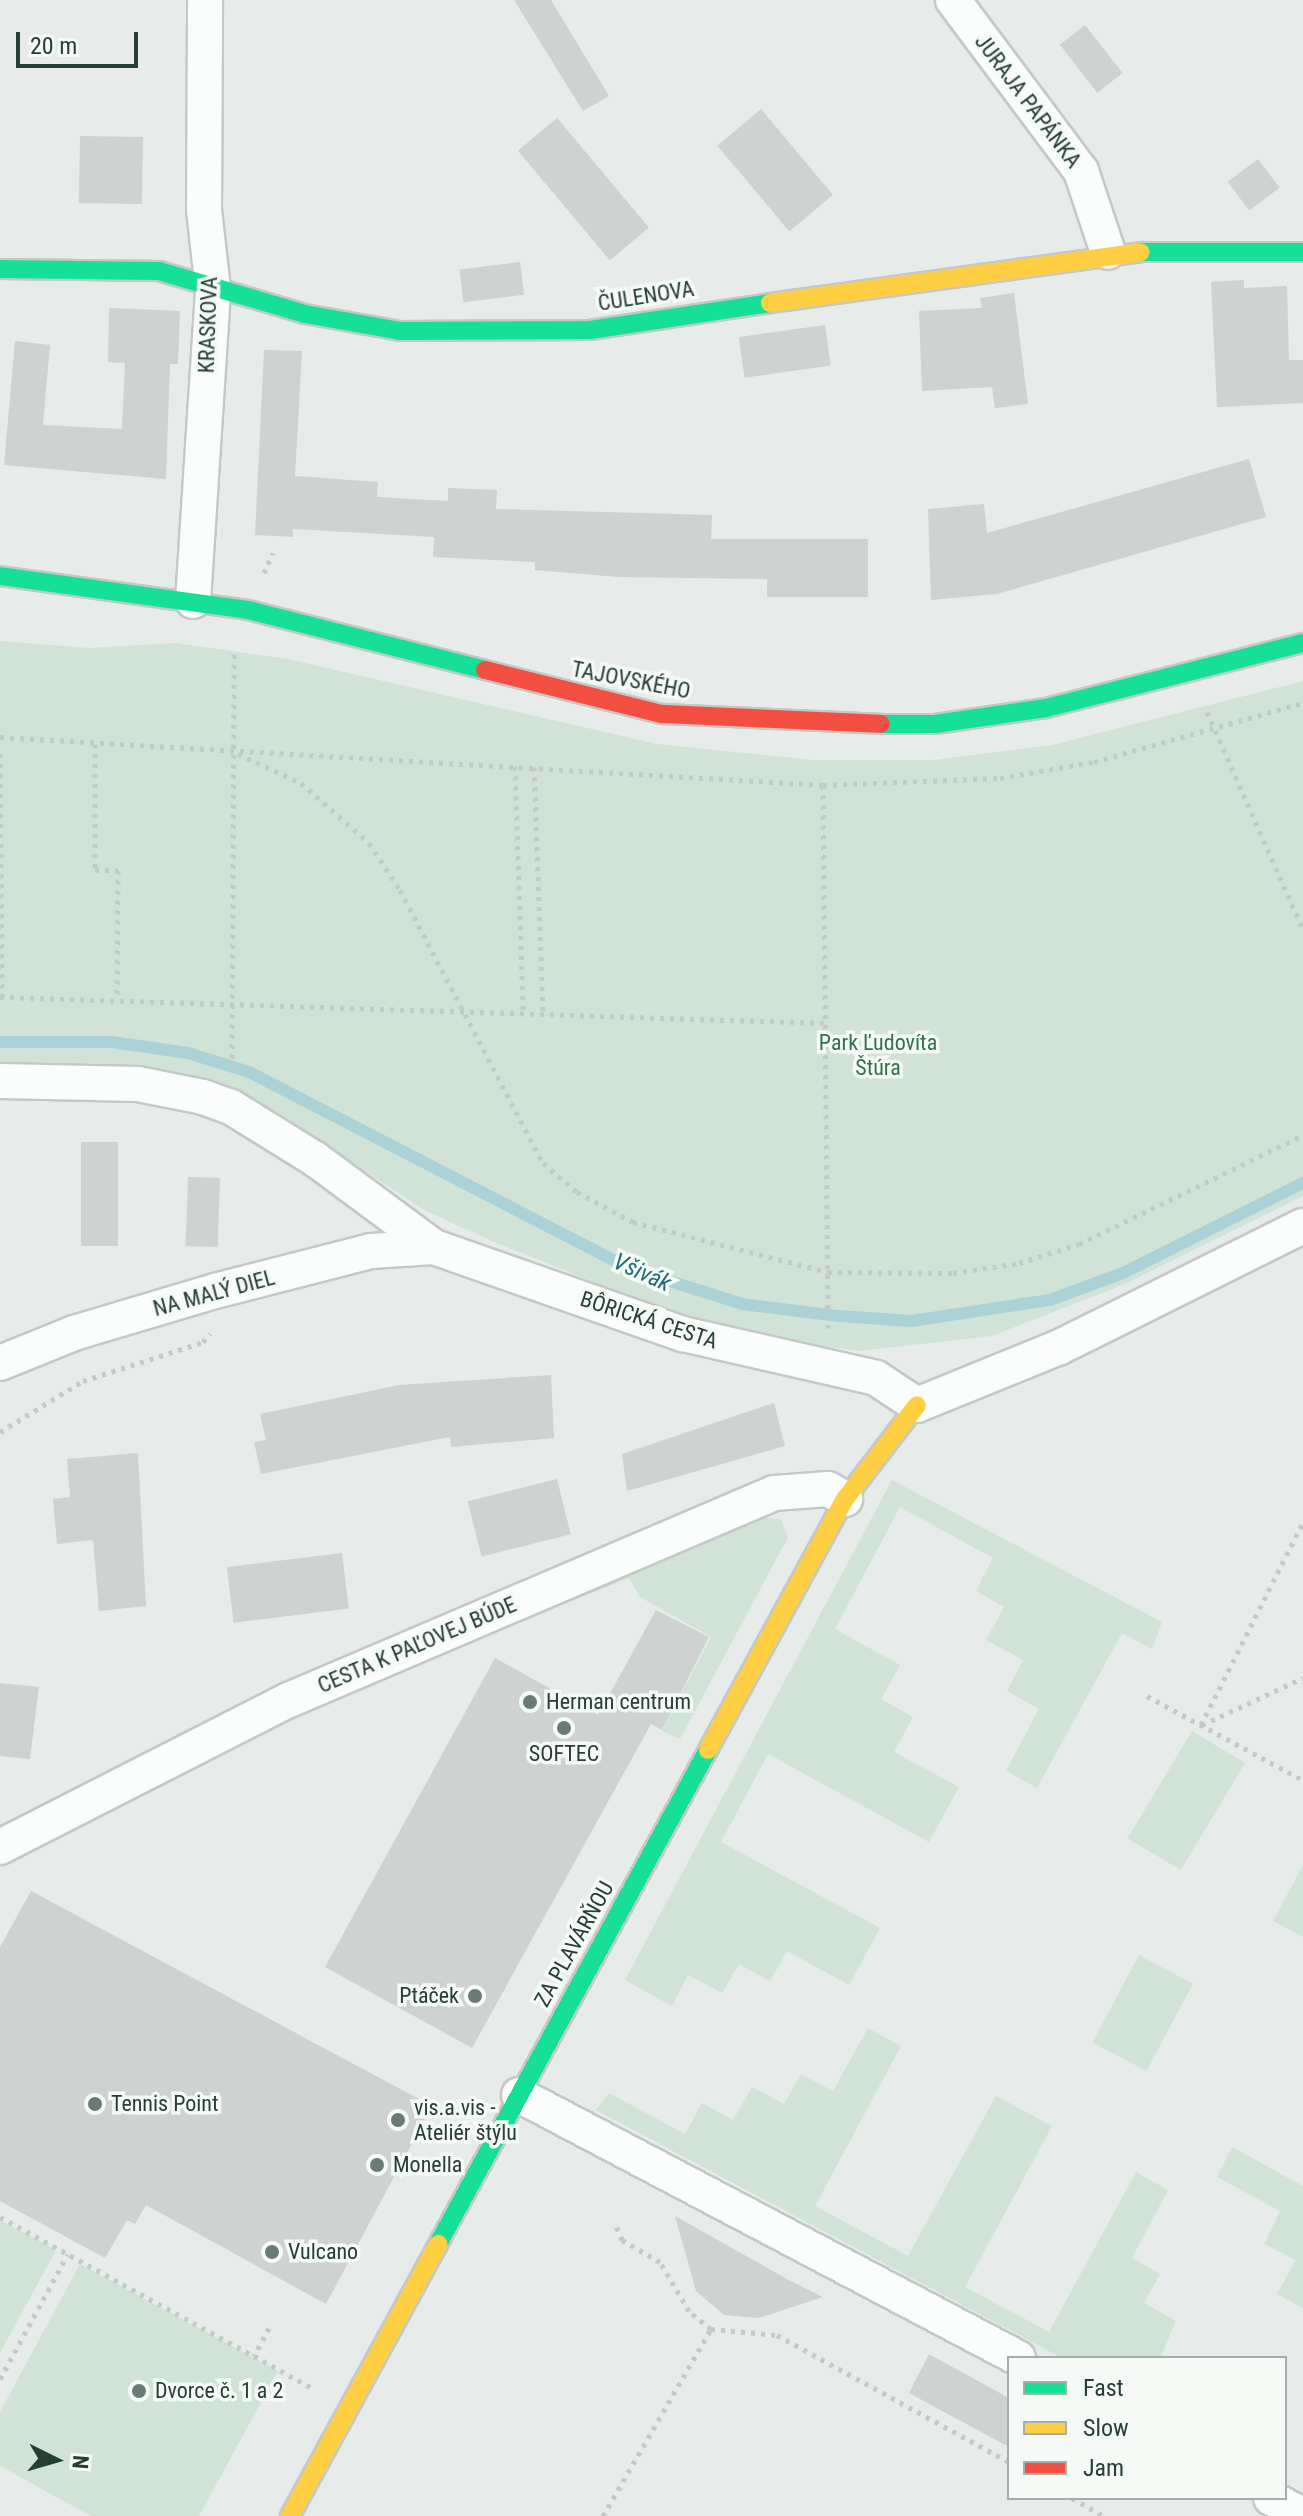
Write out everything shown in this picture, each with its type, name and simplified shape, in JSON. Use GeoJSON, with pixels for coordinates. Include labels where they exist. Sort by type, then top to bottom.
{"type":"FeatureCollection","features":[{"type":"Feature","properties":{"kind":"street","name":"KRASKOVA"},"geometry":{"type":"LineString","coordinates":[[193,601],[213,289],[204,210],[205,0]]}},
{"type":"Feature","properties":{"kind":"street","name":"JURAJA PAPÁNKA"},"geometry":{"type":"LineString","coordinates":[[953,0],[1081,171],[1108,252]]}},
{"type":"Feature","properties":{"kind":"street","name":"ČULENOVA"},"geometry":{"type":"LineString","coordinates":[[0,269],[159,271],[213,289],[400,331],[494,335],[590,330],[1108,252],[1303,252]]}},
{"type":"Feature","properties":{"kind":"street","name":"TAJOVSKÉHO"},"geometry":{"type":"LineString","coordinates":[[0,576],[193,601],[355,635],[662,714],[814,725],[935,724],[1046,708],[1303,643]]}},
{"type":"Feature","properties":{"kind":"street","name":"BÔRICKÁ CESTA"},"geometry":{"type":"LineString","coordinates":[[0,1081],[138,1084],[231,1107],[315,1159],[434,1247],[683,1334],[876,1378],[917,1405]]}},
{"type":"Feature","properties":{"kind":"street"},"geometry":{"type":"LineString","coordinates":[[917,1405],[1060,1347],[1303,1226]]}},
{"type":"Feature","properties":{"kind":"street","name":"NA MALÝ DIEL"},"geometry":{"type":"LineString","coordinates":[[0,1363],[74,1333],[215,1291],[371,1251],[434,1247]]}},
{"type":"Feature","properties":{"kind":"street","name":"ZA PLAVÁRŇOU"},"geometry":{"type":"LineString","coordinates":[[290,2516],[845,1499],[917,1405]]}},
{"type":"Feature","properties":{"kind":"street","name":"CESTA K PAĽOVEJ BÚDE"},"geometry":{"type":"LineString","coordinates":[[0,1847],[289,1700],[774,1493],[828,1489],[845,1499]]}},
{"type":"Feature","properties":{"kind":"street"},"geometry":{"type":"LineString","coordinates":[[519,2095],[1014,2356]]}},
{"type":"Feature","properties":{"kind":"street"},"geometry":{"type":"LineString","coordinates":[[1275,2500],[1303,2516]]}},
{"type":"Feature","properties":{"kind":"path"},"geometry":{"type":"LineString","coordinates":[[262,577],[273,553]]}},
{"type":"Feature","properties":{"kind":"path"},"geometry":{"type":"LineString","coordinates":[[232,1056],[234,645]]}},
{"type":"Feature","properties":{"kind":"path"},"geometry":{"type":"LineString","coordinates":[[0,737],[823,785],[1000,778],[1212,731],[1303,703]]}},
{"type":"Feature","properties":{"kind":"path"},"geometry":{"type":"LineString","coordinates":[[1208,720],[1303,930]]}},
{"type":"Feature","properties":{"kind":"path"},"geometry":{"type":"LineString","coordinates":[[95,744],[95,870],[118,870],[117,999]]}},
{"type":"Feature","properties":{"kind":"path"},"geometry":{"type":"LineString","coordinates":[[235,752],[301,783],[369,843],[464,1010],[543,1163],[577,1192],[633,1222],[828,1272],[953,1273],[1019,1263],[1118,1226],[1303,1135]]}},
{"type":"Feature","properties":{"kind":"path"},"geometry":{"type":"LineString","coordinates":[[0,754],[1,997],[117,999],[231,1009],[464,1010],[824,1023]]}},
{"type":"Feature","properties":{"kind":"path"},"geometry":{"type":"LineString","coordinates":[[515,766],[523,1013]]}},
{"type":"Feature","properties":{"kind":"path"},"geometry":{"type":"LineString","coordinates":[[534,767],[543,1013]]}},
{"type":"Feature","properties":{"kind":"path"},"geometry":{"type":"LineString","coordinates":[[823,785],[829,1338]]}},
{"type":"Feature","properties":{"kind":"path"},"geometry":{"type":"LineString","coordinates":[[0,1432],[83,1381],[203,1342],[220,1319],[215,1291]]}},
{"type":"Feature","properties":{"kind":"path"},"geometry":{"type":"LineString","coordinates":[[1201,1725],[1303,1522]]}},
{"type":"Feature","properties":{"kind":"path"},"geometry":{"type":"LineString","coordinates":[[1201,1725],[1303,1678]]}},
{"type":"Feature","properties":{"kind":"path"},"geometry":{"type":"LineString","coordinates":[[1147,1696],[1303,1780]]}},
{"type":"Feature","properties":{"kind":"path"},"geometry":{"type":"LineString","coordinates":[[0,2217],[348,2408]]}},
{"type":"Feature","properties":{"kind":"path"},"geometry":{"type":"LineString","coordinates":[[616,2226],[622,2240],[660,2262],[689,2311],[711,2329],[777,2335],[1007,2461]]}},
{"type":"Feature","properties":{"kind":"path"},"geometry":{"type":"LineString","coordinates":[[0,2379],[68,2254]]}},
{"type":"Feature","properties":{"kind":"path"},"geometry":{"type":"LineString","coordinates":[[254,2356],[269,2328]]}},
{"type":"Feature","properties":{"kind":"path"},"geometry":{"type":"LineString","coordinates":[[603,2516],[711,2329]]}},
{"type":"Feature","properties":{"kind":"path"},"geometry":{"type":"LineString","coordinates":[[1075,2500],[1103,2516]]}},
{"type":"Feature","properties":{"kind":"green space","name":"Park Ľudovíta Štúra"},"geometry":{"type":"Polygon","coordinates":[[[0,641],[89,648],[176,643],[288,659],[657,744],[814,760],[934,760],[1052,745],[1303,681],[1303,1196],[1125,1284],[992,1336],[859,1351],[769,1339],[676,1315],[494,1242],[424,1210],[278,1114],[206,1083],[143,1070],[0,1066],[0,641]]]}},
{"type":"Feature","properties":{"kind":"green space"},"geometry":{"type":"Polygon","coordinates":[[[892,1480],[1162,1622],[1152,1649],[1122,1633],[1037,1788],[1006,1771],[1039,1709],[1007,1691],[1023,1660],[986,1640],[1004,1607],[976,1591],[993,1558],[900,1507],[835,1629],[900,1665],[881,1699],[913,1717],[894,1752],[959,1787],[929,1842],[768,1754],[721,1842],[880,1928],[849,1985],[787,1951],[770,1981],[739,1964],[722,1993],[688,1975],[672,2006],[625,1980],[892,1480]]]}},
{"type":"Feature","properties":{"kind":"green space"},"geometry":{"type":"Polygon","coordinates":[[[759,1516],[781,1520],[788,1537],[680,1739],[662,1731],[711,1637],[640,1597],[629,1578],[549,1610],[540,1608],[759,1516]]]}},
{"type":"Feature","properties":{"kind":"green space"},"geometry":{"type":"Polygon","coordinates":[[[1192,1731],[1245,1763],[1181,1870],[1128,1838],[1192,1731]]]}},
{"type":"Feature","properties":{"kind":"green space"},"geometry":{"type":"Polygon","coordinates":[[[1303,1865],[1303,1937],[1273,1921],[1303,1865]]]}},
{"type":"Feature","properties":{"kind":"green space"},"geometry":{"type":"Polygon","coordinates":[[[1139,1955],[1193,1984],[1146,2071],[1093,2042],[1139,1955]]]}},
{"type":"Feature","properties":{"kind":"green space"},"geometry":{"type":"Polygon","coordinates":[[[868,2028],[901,2046],[815,2206],[908,2256],[996,2096],[1052,2126],[965,2287],[1049,2332],[1136,2172],[1168,2190],[1132,2258],[1160,2274],[1144,2303],[1176,2321],[1161,2356],[1058,2356],[596,2110],[609,2093],[685,2134],[702,2103],[733,2120],[752,2087],[784,2104],[801,2074],[833,2091],[868,2028]]]}},
{"type":"Feature","properties":{"kind":"green space"},"geometry":{"type":"Polygon","coordinates":[[[1232,2147],[1303,2186],[1303,2308],[1277,2294],[1296,2260],[1264,2244],[1280,2211],[1217,2177],[1232,2147]]]}},
{"type":"Feature","properties":{"kind":"green space"},"geometry":{"type":"Polygon","coordinates":[[[0,2220],[56,2250],[0,2353],[0,2220]]]}},
{"type":"Feature","properties":{"kind":"green space","name":"Dvorce č. 1 a 2"},"geometry":{"type":"Polygon","coordinates":[[[80,2264],[278,2371],[199,2516],[91,2516],[0,2466],[0,2412],[80,2264]]]}},
{"type":"Feature","properties":{"kind":"building"},"geometry":{"type":"Polygon","coordinates":[[[514,0],[551,0],[609,96],[583,111],[514,0]]]}},
{"type":"Feature","properties":{"kind":"building"},"geometry":{"type":"Polygon","coordinates":[[[1085,25],[1123,73],[1097,93],[1060,45],[1085,25]]]}},
{"type":"Feature","properties":{"kind":"building"},"geometry":{"type":"Polygon","coordinates":[[[761,109],[833,195],[789,231],[717,146],[761,109]]]}},
{"type":"Feature","properties":{"kind":"building"},"geometry":{"type":"Polygon","coordinates":[[[557,118],[649,228],[610,260],[518,151],[557,118]]]}},
{"type":"Feature","properties":{"kind":"building"},"geometry":{"type":"Polygon","coordinates":[[[80,136],[143,137],[142,204],[79,203],[80,136]]]}},
{"type":"Feature","properties":{"kind":"building"},"geometry":{"type":"Polygon","coordinates":[[[1258,159],[1280,188],[1249,211],[1228,182],[1258,159]]]}},
{"type":"Feature","properties":{"kind":"building"},"geometry":{"type":"Polygon","coordinates":[[[520,262],[524,295],[463,302],[459,269],[520,262]]]}},
{"type":"Feature","properties":{"kind":"building"},"geometry":{"type":"Polygon","coordinates":[[[1244,280],[1244,288],[1287,286],[1289,360],[1303,360],[1303,403],[1217,407],[1211,282],[1244,280]]]}},
{"type":"Feature","properties":{"kind":"building"},"geometry":{"type":"Polygon","coordinates":[[[1014,293],[1028,404],[995,408],[992,387],[922,391],[919,311],[982,308],[980,298],[1014,293]]]}},
{"type":"Feature","properties":{"kind":"building"},"geometry":{"type":"Polygon","coordinates":[[[109,308],[180,311],[178,364],[170,364],[166,479],[4,465],[15,341],[50,345],[43,425],[122,429],[125,363],[108,362],[109,308]]]}},
{"type":"Feature","properties":{"kind":"building"},"geometry":{"type":"Polygon","coordinates":[[[825,325],[831,366],[745,378],[739,337],[825,325]]]}},
{"type":"Feature","properties":{"kind":"building"},"geometry":{"type":"Polygon","coordinates":[[[264,350],[302,351],[295,476],[378,482],[377,497],[448,501],[448,488],[497,490],[496,509],[712,515],[711,539],[868,539],[868,597],[767,597],[767,579],[618,577],[535,570],[535,562],[433,557],[434,537],[293,529],[293,537],[255,535],[264,350]]]}},
{"type":"Feature","properties":{"kind":"building"},"geometry":{"type":"Polygon","coordinates":[[[1249,459],[1266,517],[997,594],[931,600],[928,509],[984,504],[987,533],[1249,459]]]}},
{"type":"Feature","properties":{"kind":"building"},"geometry":{"type":"Polygon","coordinates":[[[81,1142],[118,1142],[118,1246],[81,1246],[81,1142]]]}},
{"type":"Feature","properties":{"kind":"building"},"geometry":{"type":"Polygon","coordinates":[[[188,1177],[220,1178],[218,1247],[186,1246],[188,1177]]]}},
{"type":"Feature","properties":{"kind":"building"},"geometry":{"type":"Polygon","coordinates":[[[551,1375],[554,1438],[451,1447],[450,1437],[261,1474],[254,1442],[266,1440],[260,1414],[399,1385],[551,1375]]]}},
{"type":"Feature","properties":{"kind":"building"},"geometry":{"type":"Polygon","coordinates":[[[774,1403],[785,1446],[627,1491],[622,1454],[774,1403]]]}},
{"type":"Feature","properties":{"kind":"building"},"geometry":{"type":"Polygon","coordinates":[[[138,1453],[146,1606],[99,1611],[93,1540],[57,1544],[53,1499],[70,1497],[67,1459],[138,1453]]]}},
{"type":"Feature","properties":{"kind":"building"},"geometry":{"type":"Polygon","coordinates":[[[557,1479],[571,1534],[482,1557],[468,1501],[557,1479]]]}},
{"type":"Feature","properties":{"kind":"building"},"geometry":{"type":"Polygon","coordinates":[[[342,1553],[349,1609],[234,1623],[227,1567],[342,1553]]]}},
{"type":"Feature","properties":{"kind":"building"},"geometry":{"type":"Polygon","coordinates":[[[656,1610],[709,1637],[662,1730],[651,1724],[472,2048],[325,1967],[495,1658],[598,1715],[656,1610]]]}},
{"type":"Feature","properties":{"kind":"building"},"geometry":{"type":"Polygon","coordinates":[[[0,1683],[39,1687],[30,1759],[0,1756],[0,1683]]]}},
{"type":"Feature","properties":{"kind":"building"},"geometry":{"type":"Polygon","coordinates":[[[31,1891],[432,2106],[326,2304],[146,2205],[135,2224],[127,2220],[105,2258],[0,2201],[0,1947],[31,1891]]]}},
{"type":"Feature","properties":{"kind":"building"},"geometry":{"type":"Polygon","coordinates":[[[675,2216],[823,2297],[759,2318],[724,2315],[696,2291],[675,2216]]]}},
{"type":"Feature","properties":{"kind":"building"},"geometry":{"type":"Polygon","coordinates":[[[929,2354],[1007,2397],[1007,2446],[909,2393],[929,2354]]]}},
{"type":"Feature","properties":{"kind":"waterway","name":"Všivák"},"geometry":{"type":"LineString","coordinates":[[0,1042],[112,1042],[188,1053],[249,1072],[628,1268],[742,1304],[839,1316],[912,1321],[1050,1300],[1123,1273],[1303,1183]]}},
{"type":"Feature","properties":{"kind":"traffic: fast"},"geometry":{"type":"LineString","coordinates":[[1141,252],[1303,252]]}},
{"type":"Feature","properties":{"kind":"traffic: fast"},"geometry":{"type":"LineString","coordinates":[[0,269],[159,271],[305,314],[400,331],[590,330],[770,303]]}},
{"type":"Feature","properties":{"kind":"traffic: fast"},"geometry":{"type":"LineString","coordinates":[[0,576],[248,610],[485,670]]}},
{"type":"Feature","properties":{"kind":"traffic: fast"},"geometry":{"type":"LineString","coordinates":[[881,724],[935,724],[1046,708],[1303,643]]}},
{"type":"Feature","properties":{"kind":"traffic: fast"},"geometry":{"type":"LineString","coordinates":[[438,2244],[708,1750]]}},
{"type":"Feature","properties":{"kind":"traffic: slow"},"geometry":{"type":"LineString","coordinates":[[770,303],[1141,252]]}},
{"type":"Feature","properties":{"kind":"traffic: slow"},"geometry":{"type":"LineString","coordinates":[[708,1750],[845,1499],[917,1405]]}},
{"type":"Feature","properties":{"kind":"traffic: slow"},"geometry":{"type":"LineString","coordinates":[[290,2516],[438,2244]]}},
{"type":"Feature","properties":{"kind":"traffic: jam"},"geometry":{"type":"LineString","coordinates":[[485,670],[662,714],[881,724]]}},
{"type":"Feature","properties":{"kind":"place","name":"Herman centrum"},"geometry":{"type":"Point","coordinates":[530,1702]}},
{"type":"Feature","properties":{"kind":"place","name":"SOFTEC"},"geometry":{"type":"Point","coordinates":[564,1728]}},
{"type":"Feature","properties":{"kind":"place","name":"Ptáček"},"geometry":{"type":"Point","coordinates":[475,1996]}},
{"type":"Feature","properties":{"kind":"place","name":"Tennis Point"},"geometry":{"type":"Point","coordinates":[95,2104]}},
{"type":"Feature","properties":{"kind":"place","name":"vis.a.vis - Ateliér štýlu"},"geometry":{"type":"Point","coordinates":[398,2120]}},
{"type":"Feature","properties":{"kind":"place","name":"Monella"},"geometry":{"type":"Point","coordinates":[377,2165]}},
{"type":"Feature","properties":{"kind":"place","name":"Vulcano"},"geometry":{"type":"Point","coordinates":[272,2252]}},
{"type":"Feature","properties":{"kind":"place","name":"Dvorce č. 1 a 2"},"geometry":{"type":"Point","coordinates":[139,2391]}}]}
